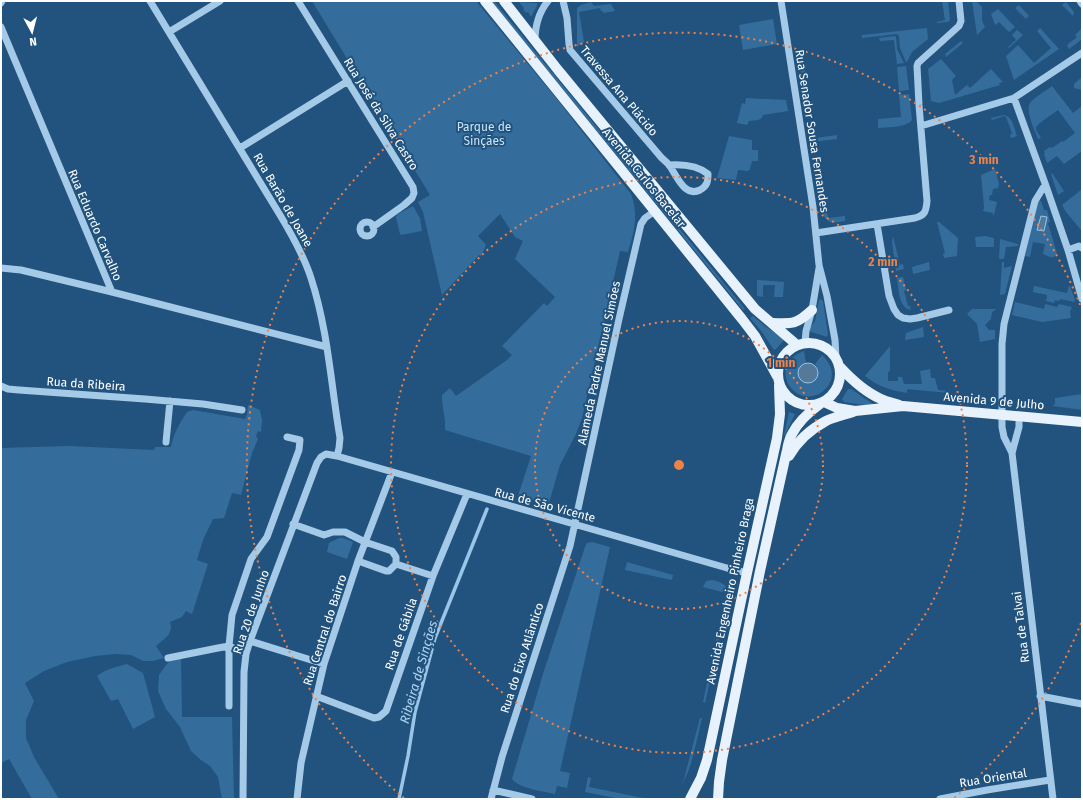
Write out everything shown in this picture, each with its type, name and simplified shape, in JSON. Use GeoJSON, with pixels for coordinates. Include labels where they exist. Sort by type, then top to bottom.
{"type":"FeatureCollection","features":[{"type":"Feature","properties":{"kind":"main road","name":"Avenida Carlos Bacelar"},"geometry":{"type":"LineString","coordinates":[[485,1],[746,324],[755,336],[778,380]]}},
{"type":"Feature","properties":{"kind":"main road","name":"Avenida Carlos Bacelar"},"geometry":{"type":"LineString","coordinates":[[504,1],[563,76],[755,309],[801,344]]}},
{"type":"Feature","properties":{"kind":"main road"},"geometry":{"type":"LineString","coordinates":[[773,324],[788,324],[796,322],[812,310]]}},
{"type":"Feature","properties":{"kind":"main road"},"geometry":{"type":"LineString","coordinates":[[718,799],[722,760],[759,575],[791,435],[798,424],[811,411],[822,403],[830,397],[836,391],[839,383],[840,375],[838,362],[832,352],[819,344],[812,343],[801,344],[790,349],[784,354],[778,368],[778,380],[783,392],[788,399],[803,405],[812,406],[822,403]]}},
{"type":"Feature","properties":{"kind":"main road","name":"Avenida 9 de Julho"},"geometry":{"type":"LineString","coordinates":[[838,362],[850,378],[864,389],[882,400],[903,406],[1082,422]]}},
{"type":"Feature","properties":{"kind":"main road","name":"Avenida Engenheiro Pinheiro Braga"},"geometry":{"type":"LineString","coordinates":[[690,799],[701,778],[707,760],[777,438],[780,414],[778,380]]}},
{"type":"Feature","properties":{"kind":"main road","name":"Avenida 9 de Julho"},"geometry":{"type":"LineString","coordinates":[[822,403],[837,408],[855,411],[903,406]]}},
{"type":"Feature","properties":{"kind":"main road"},"geometry":{"type":"LineString","coordinates":[[784,463],[794,447],[810,432],[825,422],[855,411]]}},
{"type":"Feature","properties":{"kind":"street","name":"Rua Barão de Joane"},"geometry":{"type":"LineString","coordinates":[[150,1],[240,148],[300,250],[316,293],[327,347],[340,438],[337,456]]}},
{"type":"Feature","properties":{"kind":"street"},"geometry":{"type":"LineString","coordinates":[[169,32],[220,1]]}},
{"type":"Feature","properties":{"kind":"street","name":"Rua José da Silva Castro"},"geometry":{"type":"LineString","coordinates":[[298,1],[413,187],[414,193],[412,198],[373,227]]}},
{"type":"Feature","properties":{"kind":"street"},"geometry":{"type":"LineString","coordinates":[[535,41],[538,18],[548,1]]}},
{"type":"Feature","properties":{"kind":"street","name":"Travessa Ana Plácido"},"geometry":{"type":"LineString","coordinates":[[563,1],[567,18],[570,50],[669,165],[682,185],[690,191],[698,191],[705,186],[708,179],[708,174],[703,170],[689,165],[669,165]]}},
{"type":"Feature","properties":{"kind":"street","name":"Rua Senador Sousa Fernandes"},"geometry":{"type":"LineString","coordinates":[[781,1],[809,181],[819,265],[827,296],[838,362]]}},
{"type":"Feature","properties":{"kind":"street"},"geometry":{"type":"LineString","coordinates":[[816,234],[915,218],[925,213],[927,201],[916,71],[918,63],[959,26],[961,21],[959,1]]}},
{"type":"Feature","properties":{"kind":"street","name":"Rua Eduardo Carvalho"},"geometry":{"type":"LineString","coordinates":[[1,27],[112,292],[327,347]]}},
{"type":"Feature","properties":{"kind":"street"},"geometry":{"type":"LineString","coordinates":[[921,126],[1014,98],[1082,53]]}},
{"type":"Feature","properties":{"kind":"street"},"geometry":{"type":"LineString","coordinates":[[240,148],[348,81]]}},
{"type":"Feature","properties":{"kind":"street"},"geometry":{"type":"LineString","coordinates":[[1014,98],[1068,250],[1082,299]]}},
{"type":"Feature","properties":{"kind":"street","name":"Rua de Talvai"},"geometry":{"type":"LineString","coordinates":[[1046,186],[1043,188],[1035,201],[1004,324],[1002,344],[1002,427],[1004,437],[1012,453],[1053,799]]}},
{"type":"Feature","properties":{"kind":"street","name":"Alameda Padre Manuel Simões"},"geometry":{"type":"LineString","coordinates":[[576,524],[580,498],[641,224],[645,218],[654,211]]}},
{"type":"Feature","properties":{"kind":"street"},"geometry":{"type":"LineString","coordinates":[[877,224],[889,296],[894,309],[898,314],[903,318],[910,319],[949,310]]}},
{"type":"Feature","properties":{"kind":"street"},"geometry":{"type":"LineString","coordinates":[[1068,250],[1078,246],[1082,248]]}},
{"type":"Feature","properties":{"kind":"street","name":"Rua Senador Sousa Fernandes"},"geometry":{"type":"LineString","coordinates":[[801,344],[812,310],[819,265]]}},
{"type":"Feature","properties":{"kind":"street"},"geometry":{"type":"LineString","coordinates":[[1,268],[21,270],[112,292]]}},
{"type":"Feature","properties":{"kind":"street","name":"Rua da Ribeira"},"geometry":{"type":"LineString","coordinates":[[1,386],[8,389],[170,401],[242,410]]}},
{"type":"Feature","properties":{"kind":"street"},"geometry":{"type":"LineString","coordinates":[[166,442],[170,401]]}},
{"type":"Feature","properties":{"kind":"street","name":"Rua de Talvai"},"geometry":{"type":"LineString","coordinates":[[1012,453],[1019,427],[1019,417]]}},
{"type":"Feature","properties":{"kind":"street"},"geometry":{"type":"LineString","coordinates":[[229,706],[229,646],[232,615],[251,559],[267,537],[299,450],[300,440],[287,437]]}},
{"type":"Feature","properties":{"kind":"street","name":"Rua 20 de Junho"},"geometry":{"type":"LineString","coordinates":[[243,799],[244,672],[246,654],[316,463],[326,454],[337,456]]}},
{"type":"Feature","properties":{"kind":"street","name":"Rua de São Vicente"},"geometry":{"type":"LineString","coordinates":[[337,456],[747,573]]}},
{"type":"Feature","properties":{"kind":"street","name":"Rua Central do Bairro"},"geometry":{"type":"LineString","coordinates":[[297,799],[301,763],[324,664],[358,562],[392,472]]}},
{"type":"Feature","properties":{"kind":"street","name":"Rua de Gábila"},"geometry":{"type":"LineString","coordinates":[[316,696],[374,718],[379,717],[386,710],[433,576],[467,494]]}},
{"type":"Feature","properties":{"kind":"street"},"geometry":{"type":"LineString","coordinates":[[294,524],[324,535],[333,532],[345,532],[366,542],[392,551],[396,557],[396,564],[389,571],[358,562]]}},
{"type":"Feature","properties":{"kind":"street","name":"Rua do Eixo Atlântico"},"geometry":{"type":"LineString","coordinates":[[491,799],[576,524]]}},
{"type":"Feature","properties":{"kind":"street"},"geometry":{"type":"LineString","coordinates":[[396,564],[433,576]]}},
{"type":"Feature","properties":{"kind":"street"},"geometry":{"type":"LineString","coordinates":[[250,641],[324,664]]}},
{"type":"Feature","properties":{"kind":"street"},"geometry":{"type":"LineString","coordinates":[[168,658],[229,646],[246,654]]}},
{"type":"Feature","properties":{"kind":"street"},"geometry":{"type":"LineString","coordinates":[[1040,696],[1082,704]]}},
{"type":"Feature","properties":{"kind":"street","name":"Rua Oriental"},"geometry":{"type":"LineString","coordinates":[[940,799],[1050,780]]}},
{"type":"Feature","properties":{"kind":"street"},"geometry":{"type":"LineString","coordinates":[[493,790],[532,799]]}},
{"type":"Feature","properties":{"kind":"green space","name":"Parque de Sinçães"},"geometry":{"type":"Polygon","coordinates":[[[312,1],[476,1],[556,98],[631,194],[635,209],[635,223],[632,237],[628,252],[620,251],[582,418],[576,434],[560,465],[549,503],[518,496],[531,456],[445,430],[442,395],[450,388],[456,396],[507,360],[512,355],[502,346],[544,303],[547,306],[555,297],[515,259],[523,241],[515,237],[500,214],[478,236],[486,245],[481,256],[479,255],[442,295],[423,212],[418,202],[430,195],[312,1]]]}},
{"type":"Feature","properties":{"kind":"green space"},"geometry":{"type":"Polygon","coordinates":[[[491,1],[494,1],[745,309],[743,310],[491,1]]]}},
{"type":"Feature","properties":{"kind":"green space"},"geometry":{"type":"Polygon","coordinates":[[[942,1],[948,1],[950,20],[948,22],[937,23],[945,20],[942,1]]]}},
{"type":"Feature","properties":{"kind":"green space"},"geometry":{"type":"Polygon","coordinates":[[[972,1],[978,1],[977,2],[982,7],[982,21],[985,27],[977,35],[972,1]]]}},
{"type":"Feature","properties":{"kind":"green space"},"geometry":{"type":"Polygon","coordinates":[[[519,2],[537,3],[531,17],[528,12],[526,13],[519,2]]]}},
{"type":"Feature","properties":{"kind":"green space"},"geometry":{"type":"Polygon","coordinates":[[[591,2],[594,6],[611,4],[615,11],[603,13],[600,8],[579,12],[584,42],[577,47],[577,8],[591,2]]]}},
{"type":"Feature","properties":{"kind":"green space"},"geometry":{"type":"Polygon","coordinates":[[[1066,2],[1074,12],[1073,16],[1062,5],[1066,2]]]}},
{"type":"Feature","properties":{"kind":"green space"},"geometry":{"type":"Polygon","coordinates":[[[1019,5],[1029,16],[1026,19],[1015,8],[1019,5]]]}},
{"type":"Feature","properties":{"kind":"green space"},"geometry":{"type":"Polygon","coordinates":[[[998,9],[1015,27],[1009,32],[999,22],[995,25],[991,14],[998,9]]]}},
{"type":"Feature","properties":{"kind":"green space"},"geometry":{"type":"Polygon","coordinates":[[[773,19],[777,44],[743,50],[739,25],[773,19]]]}},
{"type":"Feature","properties":{"kind":"green space"},"geometry":{"type":"Polygon","coordinates":[[[927,28],[928,39],[912,52],[907,62],[900,48],[899,36],[897,34],[862,38],[862,35],[927,28]]]}},
{"type":"Feature","properties":{"kind":"green space"},"geometry":{"type":"Polygon","coordinates":[[[1040,28],[1059,49],[1014,80],[1006,56],[1018,45],[1034,63],[1051,48],[1037,31],[1040,28]]]}},
{"type":"Feature","properties":{"kind":"green space"},"geometry":{"type":"Polygon","coordinates":[[[1082,28],[1082,39],[1069,49],[1067,45],[1077,37],[1075,35],[1082,28]]]}},
{"type":"Feature","properties":{"kind":"green space"},"geometry":{"type":"Polygon","coordinates":[[[1017,30],[1023,35],[1009,48],[1008,47],[1016,40],[1012,35],[1017,30]]]}},
{"type":"Feature","properties":{"kind":"green space"},"geometry":{"type":"Polygon","coordinates":[[[895,36],[897,49],[904,63],[897,64],[894,40],[880,41],[879,38],[895,36]]]}},
{"type":"Feature","properties":{"kind":"green space"},"geometry":{"type":"Polygon","coordinates":[[[961,41],[963,43],[946,57],[945,54],[961,41]]]}},
{"type":"Feature","properties":{"kind":"green space"},"geometry":{"type":"Polygon","coordinates":[[[802,52],[807,85],[803,86],[798,53],[802,52]]]}},
{"type":"Feature","properties":{"kind":"green space"},"geometry":{"type":"Polygon","coordinates":[[[941,59],[956,76],[952,80],[955,95],[967,85],[970,88],[991,69],[1003,82],[999,83],[1000,85],[939,103],[931,101],[928,69],[941,59]]]}},
{"type":"Feature","properties":{"kind":"green space"},"geometry":{"type":"Polygon","coordinates":[[[906,66],[909,90],[899,91],[897,67],[906,66]]]}},
{"type":"Feature","properties":{"kind":"green space"},"geometry":{"type":"Polygon","coordinates":[[[1082,77],[1082,90],[1074,88],[1074,84],[1082,77]]]}},
{"type":"Feature","properties":{"kind":"green space"},"geometry":{"type":"Polygon","coordinates":[[[1052,86],[1073,113],[1082,106],[1082,151],[1064,164],[1057,156],[1047,163],[1044,151],[1050,147],[1052,148],[1062,141],[1063,142],[1075,133],[1058,110],[1036,127],[1036,130],[1041,138],[1038,139],[1029,111],[1030,103],[1037,96],[1052,86]]]}},
{"type":"Feature","properties":{"kind":"green space"},"geometry":{"type":"Polygon","coordinates":[[[909,94],[912,120],[901,126],[878,128],[878,119],[901,117],[899,95],[909,94]]]}},
{"type":"Feature","properties":{"kind":"green space"},"geometry":{"type":"Polygon","coordinates":[[[746,98],[786,100],[788,111],[763,115],[762,118],[758,120],[749,121],[747,125],[737,123],[742,103],[745,104],[746,98]]]}},
{"type":"Feature","properties":{"kind":"green space"},"geometry":{"type":"Polygon","coordinates":[[[1004,115],[1011,120],[1017,136],[1011,138],[1010,135],[1012,133],[1006,117],[1004,116],[992,120],[991,118],[1004,115]]]}},
{"type":"Feature","properties":{"kind":"green space"},"geometry":{"type":"Polygon","coordinates":[[[814,125],[816,138],[837,135],[837,139],[811,142],[809,126],[814,125]]]}},
{"type":"Feature","properties":{"kind":"green space"},"geometry":{"type":"Polygon","coordinates":[[[729,136],[752,140],[752,150],[758,150],[758,161],[752,161],[748,171],[738,170],[736,180],[717,178],[729,136]]]}},
{"type":"Feature","properties":{"kind":"green space"},"geometry":{"type":"Polygon","coordinates":[[[995,169],[999,184],[998,188],[993,189],[989,200],[997,202],[993,215],[993,213],[983,211],[981,175],[995,169]]]}},
{"type":"Feature","properties":{"kind":"green space"},"geometry":{"type":"Polygon","coordinates":[[[1052,173],[1064,191],[1058,195],[1051,174],[1052,173]]]}},
{"type":"Feature","properties":{"kind":"green space"},"geometry":{"type":"Polygon","coordinates":[[[1081,190],[1082,229],[1081,230],[1062,205],[1081,190]]]}},
{"type":"Feature","properties":{"kind":"green space"},"geometry":{"type":"Polygon","coordinates":[[[1041,201],[1044,210],[1047,210],[1050,222],[1048,223],[1057,254],[1054,257],[1043,254],[1045,244],[1033,242],[1030,257],[1025,256],[1037,203],[1041,201]]]}},
{"type":"Feature","properties":{"kind":"green space"},"geometry":{"type":"Polygon","coordinates":[[[413,206],[420,218],[422,231],[401,235],[396,217],[398,214],[413,206]]]}},
{"type":"Feature","properties":{"kind":"green space"},"geometry":{"type":"Polygon","coordinates":[[[822,211],[827,211],[828,218],[845,216],[845,221],[830,222],[826,219],[822,211]]]}},
{"type":"Feature","properties":{"kind":"green space"},"geometry":{"type":"Polygon","coordinates":[[[937,222],[939,222],[958,238],[957,256],[944,258],[943,254],[945,253],[937,222]]]}},
{"type":"Feature","properties":{"kind":"green space"},"geometry":{"type":"Polygon","coordinates":[[[893,236],[900,265],[903,264],[904,269],[896,271],[892,242],[893,236]]]}},
{"type":"Feature","properties":{"kind":"green space"},"geometry":{"type":"Polygon","coordinates":[[[985,236],[994,238],[994,247],[976,247],[975,237],[985,236]]]}},
{"type":"Feature","properties":{"kind":"green space"},"geometry":{"type":"Polygon","coordinates":[[[1000,239],[1018,244],[1018,246],[1006,247],[1004,259],[999,259],[1000,239]]]}},
{"type":"Feature","properties":{"kind":"green space"},"geometry":{"type":"Polygon","coordinates":[[[929,262],[930,270],[913,274],[912,267],[929,262]]]}},
{"type":"Feature","properties":{"kind":"green space"},"geometry":{"type":"Polygon","coordinates":[[[1002,262],[1004,262],[1004,268],[1012,266],[1005,294],[1000,295],[1002,262]]]}},
{"type":"Feature","properties":{"kind":"green space"},"geometry":{"type":"Polygon","coordinates":[[[903,277],[906,290],[904,291],[908,306],[910,306],[911,310],[904,306],[901,302],[897,278],[903,277]]]}},
{"type":"Feature","properties":{"kind":"green space"},"geometry":{"type":"Polygon","coordinates":[[[757,280],[784,282],[783,297],[774,297],[775,285],[763,285],[763,297],[757,296],[757,280]]]}},
{"type":"Feature","properties":{"kind":"green space"},"geometry":{"type":"Polygon","coordinates":[[[1034,286],[1067,293],[1070,286],[1075,300],[1074,302],[1060,299],[1059,301],[1055,300],[1054,303],[1046,301],[1047,295],[1033,292],[1034,286]]]}},
{"type":"Feature","properties":{"kind":"green space"},"geometry":{"type":"Polygon","coordinates":[[[821,299],[823,301],[828,335],[826,337],[808,330],[815,321],[819,300],[821,299]]]}},
{"type":"Feature","properties":{"kind":"green space"},"geometry":{"type":"Polygon","coordinates":[[[1015,302],[1044,309],[1045,304],[1057,307],[1059,304],[1072,307],[1070,312],[1071,318],[1042,322],[1012,315],[1015,302]]]}},
{"type":"Feature","properties":{"kind":"green space"},"geometry":{"type":"Polygon","coordinates":[[[972,309],[997,309],[992,312],[991,319],[985,325],[989,330],[995,330],[995,339],[980,342],[977,324],[967,314],[972,309]]]}},
{"type":"Feature","properties":{"kind":"green space"},"geometry":{"type":"Polygon","coordinates":[[[753,316],[766,327],[783,337],[784,340],[776,349],[774,350],[750,318],[753,316]]]}},
{"type":"Feature","properties":{"kind":"green space"},"geometry":{"type":"Polygon","coordinates":[[[923,327],[924,337],[905,340],[906,333],[923,327]]]}},
{"type":"Feature","properties":{"kind":"green space"},"geometry":{"type":"Polygon","coordinates":[[[890,346],[890,371],[888,372],[888,381],[898,381],[898,377],[902,377],[904,384],[922,384],[920,371],[930,369],[931,378],[935,378],[938,390],[949,391],[949,393],[907,389],[907,393],[890,389],[870,380],[865,376],[890,346]]]}},
{"type":"Feature","properties":{"kind":"green space"},"geometry":{"type":"Polygon","coordinates":[[[804,351],[806,363],[799,368],[819,371],[815,364],[822,355],[829,363],[832,376],[828,386],[819,394],[809,396],[800,395],[792,390],[788,382],[786,374],[787,365],[793,357],[804,351]]]}},
{"type":"Feature","properties":{"kind":"green space"},"geometry":{"type":"Polygon","coordinates":[[[848,389],[851,389],[873,404],[872,406],[844,402],[842,399],[848,389]]]}},
{"type":"Feature","properties":{"kind":"green space"},"geometry":{"type":"Polygon","coordinates":[[[1082,394],[1082,410],[1053,406],[1055,404],[1055,398],[1082,394]]]}},
{"type":"Feature","properties":{"kind":"green space"},"geometry":{"type":"Polygon","coordinates":[[[248,405],[260,410],[262,420],[261,432],[258,431],[256,436],[258,439],[252,453],[241,495],[232,493],[224,518],[213,519],[203,540],[197,560],[208,564],[192,614],[186,611],[182,617],[170,622],[171,630],[156,646],[164,658],[153,661],[143,661],[131,655],[116,654],[95,656],[67,662],[44,671],[25,683],[34,701],[26,720],[26,738],[34,757],[59,799],[32,799],[9,759],[1,763],[1,448],[68,446],[154,450],[155,447],[171,447],[177,429],[187,412],[193,410],[245,419],[248,405]]]}},
{"type":"Feature","properties":{"kind":"green space"},"geometry":{"type":"Polygon","coordinates":[[[789,412],[795,414],[784,435],[789,412]]]}},
{"type":"Feature","properties":{"kind":"green space"},"geometry":{"type":"Polygon","coordinates":[[[339,538],[353,542],[347,559],[327,552],[329,543],[339,538]]]}},
{"type":"Feature","properties":{"kind":"green space"},"geometry":{"type":"Polygon","coordinates":[[[592,542],[610,547],[560,771],[570,773],[567,788],[557,786],[555,794],[538,791],[520,785],[512,779],[543,674],[585,547],[587,543],[592,542]]]}},
{"type":"Feature","properties":{"kind":"green space"},"geometry":{"type":"Polygon","coordinates":[[[627,562],[673,575],[672,580],[625,570],[627,562]]]}},
{"type":"Feature","properties":{"kind":"green space"},"geometry":{"type":"Polygon","coordinates":[[[712,580],[724,584],[729,595],[705,703],[703,702],[726,593],[703,587],[706,581],[712,580]]]}},
{"type":"Feature","properties":{"kind":"green space"},"geometry":{"type":"Polygon","coordinates":[[[181,657],[182,717],[232,717],[234,799],[222,799],[218,777],[210,766],[191,751],[180,727],[166,709],[158,691],[159,675],[170,661],[181,657]]]}},
{"type":"Feature","properties":{"kind":"green space"},"geometry":{"type":"Polygon","coordinates":[[[127,664],[143,673],[155,717],[133,729],[118,699],[111,701],[97,676],[115,667],[127,664]]]}},
{"type":"Feature","properties":{"kind":"green space"},"geometry":{"type":"Polygon","coordinates":[[[700,718],[702,718],[694,753],[685,778],[681,786],[684,779],[700,718]]]}},
{"type":"Feature","properties":{"kind":"green space"},"geometry":{"type":"Polygon","coordinates":[[[588,777],[591,778],[589,787],[648,799],[620,799],[585,792],[588,777]]]}},
{"type":"Feature","properties":{"kind":"shaded area"},"geometry":{"type":"Polygon","coordinates":[[[1041,216],[1047,217],[1044,231],[1037,230],[1041,216]]]}},
{"type":"Feature","properties":{"kind":"shaded area"},"geometry":{"type":"Polygon","coordinates":[[[804,363],[812,363],[818,369],[818,377],[812,383],[804,383],[798,377],[798,369],[804,363]]]}},
{"type":"Feature","properties":{"kind":"waterway","name":"Ribeira de Sinçães"},"geometry":{"type":"LineString","coordinates":[[399,799],[415,712],[435,638],[487,509]]}}]}
